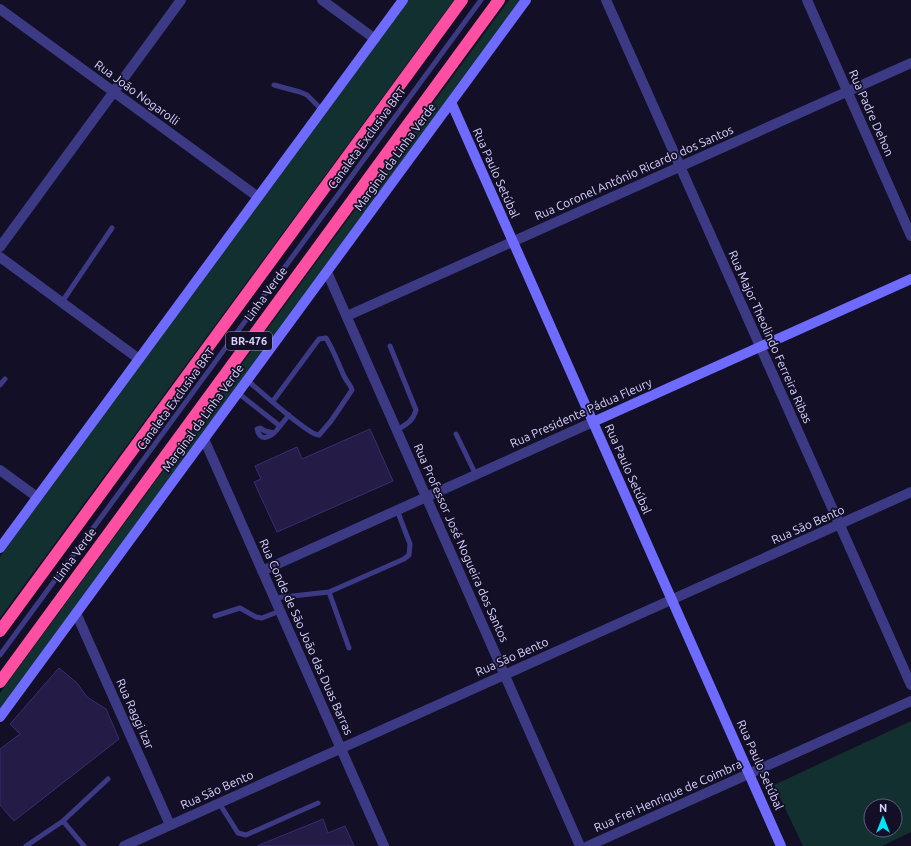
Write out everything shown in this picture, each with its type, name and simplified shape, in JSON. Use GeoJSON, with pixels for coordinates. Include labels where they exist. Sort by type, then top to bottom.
{"type":"FeatureCollection","features":[{"type":"Feature","properties":{"kind":"highway","name":"Linha Verde"},"geometry":{"type":"LineString","coordinates":[[0,631],[462,0]]}},
{"type":"Feature","properties":{"kind":"highway","name":"Linha Verde"},"geometry":{"type":"LineString","coordinates":[[0,682],[499,0]]}},
{"type":"Feature","properties":{"kind":"main road"},"geometry":{"type":"LineString","coordinates":[[0,548],[403,0]]}},
{"type":"Feature","properties":{"kind":"main road","name":"Marginal da Linha Verde"},"geometry":{"type":"LineString","coordinates":[[0,717],[526,0]]}},
{"type":"Feature","properties":{"kind":"main road","name":"Rua Paulo Setúbal"},"geometry":{"type":"LineString","coordinates":[[451,102],[781,846]]}},
{"type":"Feature","properties":{"kind":"main road","name":"Rua Presidente Pádua Fleury"},"geometry":{"type":"LineString","coordinates":[[593,422],[911,279]]}},
{"type":"Feature","properties":{"kind":"street"},"geometry":{"type":"LineString","coordinates":[[0,247],[181,0]]}},
{"type":"Feature","properties":{"kind":"street"},"geometry":{"type":"LineString","coordinates":[[322,0],[375,38]]}},
{"type":"Feature","properties":{"kind":"street","name":"Rua Major Theolindo Ferreira Ribas"},"geometry":{"type":"LineString","coordinates":[[606,0],[911,684]]}},
{"type":"Feature","properties":{"kind":"street","name":"Rua Padre Dehon"},"geometry":{"type":"LineString","coordinates":[[806,0],[911,236]]}},
{"type":"Feature","properties":{"kind":"street","name":"Rua João Nogarolli"},"geometry":{"type":"LineString","coordinates":[[0,9],[258,197]]}},
{"type":"Feature","properties":{"kind":"street","name":"Rua Coronel Antônio Ricardo dos Santos"},"geometry":{"type":"LineString","coordinates":[[347,316],[911,63]]}},
{"type":"Feature","properties":{"kind":"street"},"geometry":{"type":"LineString","coordinates":[[0,257],[139,359]]}},
{"type":"Feature","properties":{"kind":"street","name":"Rua Professor José Nogueira dos Santos"},"geometry":{"type":"LineString","coordinates":[[327,272],[580,846]]}},
{"type":"Feature","properties":{"kind":"street","name":"Rua Presidente Pádua Fleury"},"geometry":{"type":"LineString","coordinates":[[262,571],[593,422]]}},
{"type":"Feature","properties":{"kind":"street","name":"Rua Conde de São João das Duas Barras"},"geometry":{"type":"LineString","coordinates":[[204,439],[384,846]]}},
{"type":"Feature","properties":{"kind":"street"},"geometry":{"type":"LineString","coordinates":[[0,470],[37,497]]}},
{"type":"Feature","properties":{"kind":"street","name":"Rua São Bento"},"geometry":{"type":"LineString","coordinates":[[124,846],[911,492]]}},
{"type":"Feature","properties":{"kind":"street","name":"Rua Raggi Izar"},"geometry":{"type":"LineString","coordinates":[[76,613],[170,825]]}},
{"type":"Feature","properties":{"kind":"street","name":"Rua Frei Henrique de Coimbra"},"geometry":{"type":"LineString","coordinates":[[588,846],[911,702]]}},
{"type":"Feature","properties":{"kind":"lane","name":"Canaleta Exclusiva BRT"},"geometry":{"type":"LineString","coordinates":[[0,655],[481,0]]}},
{"type":"Feature","properties":{"kind":"lane"},"geometry":{"type":"LineString","coordinates":[[274,85],[307,95],[322,110]]}},
{"type":"Feature","properties":{"kind":"lane"},"geometry":{"type":"LineString","coordinates":[[62,302],[112,228]]}},
{"type":"Feature","properties":{"kind":"lane"},"geometry":{"type":"LineString","coordinates":[[247,380],[304,428],[315,435],[321,433],[352,390],[345,378],[335,353],[326,338],[319,339],[273,401]]}},
{"type":"Feature","properties":{"kind":"lane"},"geometry":{"type":"LineString","coordinates":[[390,346],[416,410],[414,418],[409,423],[397,430]]}},
{"type":"Feature","properties":{"kind":"lane"},"geometry":{"type":"LineString","coordinates":[[0,385],[5,378]]}},
{"type":"Feature","properties":{"kind":"lane"},"geometry":{"type":"LineString","coordinates":[[238,393],[280,426]]}},
{"type":"Feature","properties":{"kind":"lane"},"geometry":{"type":"LineString","coordinates":[[274,433],[289,415]]}},
{"type":"Feature","properties":{"kind":"lane"},"geometry":{"type":"LineString","coordinates":[[456,434],[476,474]]}},
{"type":"Feature","properties":{"kind":"lane"},"geometry":{"type":"LineString","coordinates":[[274,598],[329,592],[404,559],[409,554],[410,544],[397,510]]}},
{"type":"Feature","properties":{"kind":"lane"},"geometry":{"type":"LineString","coordinates":[[329,592],[349,648]]}},
{"type":"Feature","properties":{"kind":"lane"},"geometry":{"type":"LineString","coordinates":[[215,616],[240,608],[256,617],[262,618],[280,611]]}},
{"type":"Feature","properties":{"kind":"lane"},"geometry":{"type":"LineString","coordinates":[[29,845],[63,821],[108,780]]}},
{"type":"Feature","properties":{"kind":"lane"},"geometry":{"type":"LineString","coordinates":[[219,803],[238,833],[246,835],[318,803]]}},
{"type":"Feature","properties":{"kind":"lane"},"geometry":{"type":"LineString","coordinates":[[63,821],[84,846]]}},
{"type":"Feature","properties":{"kind":"green space"},"geometry":{"type":"Polygon","coordinates":[[[406,0],[454,0],[0,618],[0,557],[406,0]]]}},
{"type":"Feature","properties":{"kind":"green space"},"geometry":{"type":"Polygon","coordinates":[[[509,0],[520,0],[0,709],[0,693],[509,0]]]}},
{"type":"Feature","properties":{"kind":"green space"},"geometry":{"type":"Polygon","coordinates":[[[911,721],[911,832],[903,836],[903,798],[863,798],[863,838],[899,838],[882,846],[803,846],[774,785],[911,721]]]}},
{"type":"Feature","properties":{"kind":"building"},"geometry":{"type":"Polygon","coordinates":[[[370,429],[393,481],[277,532],[254,482],[261,479],[255,466],[297,447],[302,459],[370,429]]]}},
{"type":"Feature","properties":{"kind":"building"},"geometry":{"type":"Polygon","coordinates":[[[59,668],[77,683],[87,697],[106,709],[119,739],[14,821],[0,805],[0,749],[20,734],[10,724],[59,668]]]}},
{"type":"Feature","properties":{"kind":"building"},"geometry":{"type":"Polygon","coordinates":[[[323,819],[328,833],[345,826],[354,846],[257,846],[323,819]]]}}]}
